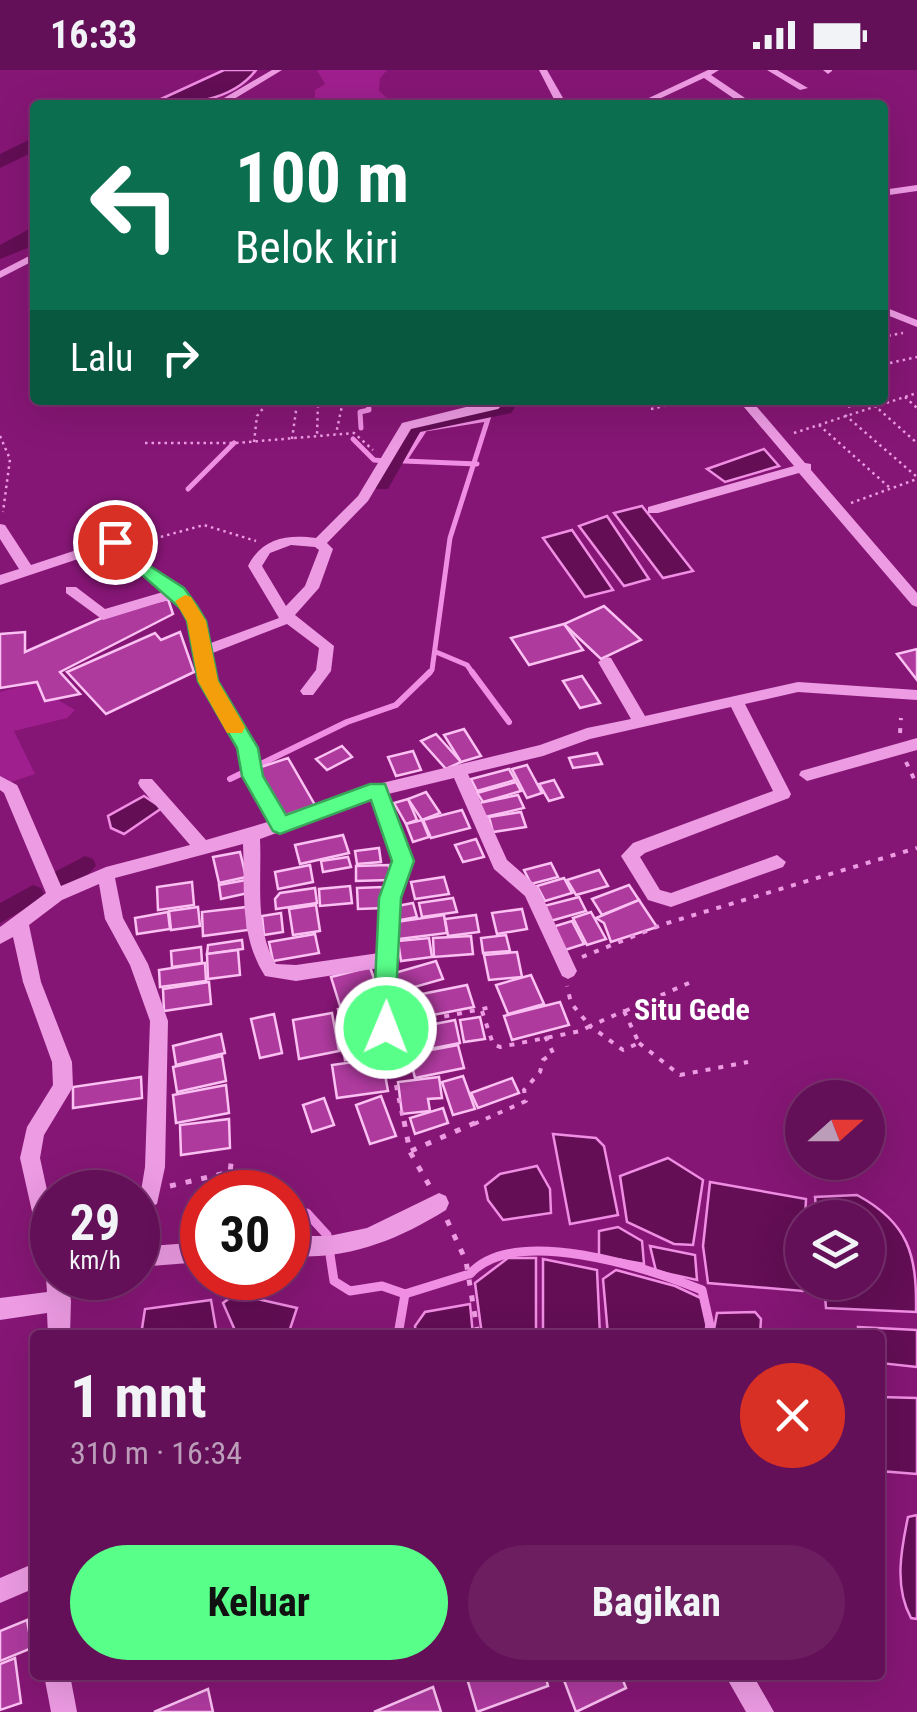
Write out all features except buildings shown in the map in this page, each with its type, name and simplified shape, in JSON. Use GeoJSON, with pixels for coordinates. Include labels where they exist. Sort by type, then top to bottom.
{"type":"FeatureCollection","features":[{"type":"Feature","properties":{"kind":"street"},"geometry":{"type":"LineString","coordinates":[[226,100],[278,70]]}},
{"type":"Feature","properties":{"kind":"street"},"geometry":{"type":"LineString","coordinates":[[544,70],[559,100]]}},
{"type":"Feature","properties":{"kind":"street"},"geometry":{"type":"LineString","coordinates":[[771,70],[803,88]]}},
{"type":"Feature","properties":{"kind":"street"},"geometry":{"type":"LineString","coordinates":[[650,100],[710,72],[747,98],[742,100]]}},
{"type":"Feature","properties":{"kind":"street"},"geometry":{"type":"LineString","coordinates":[[888,192],[917,188]]}},
{"type":"Feature","properties":{"kind":"street"},"geometry":{"type":"LineString","coordinates":[[0,276],[30,259]]}},
{"type":"Feature","properties":{"kind":"street"},"geometry":{"type":"LineString","coordinates":[[888,312],[917,324]]}},
{"type":"Feature","properties":{"kind":"street"},"geometry":{"type":"LineString","coordinates":[[319,542],[364,498],[406,426],[490,405]]}},
{"type":"Feature","properties":{"kind":"street"},"geometry":{"type":"LineString","coordinates":[[748,405],[917,601]]}},
{"type":"Feature","properties":{"kind":"street"},"geometry":{"type":"LineString","coordinates":[[653,510],[802,467]]}},
{"type":"Feature","properties":{"kind":"street"},"geometry":{"type":"LineString","coordinates":[[90,518],[144,570],[178,592],[196,621],[208,681],[280,825]]}},
{"type":"Feature","properties":{"kind":"street"},"geometry":{"type":"LineString","coordinates":[[1,528],[27,570]]}},
{"type":"Feature","properties":{"kind":"street"},"geometry":{"type":"LineString","coordinates":[[202,652],[283,619],[312,588],[326,549],[319,542],[290,540],[269,547],[255,566],[283,619],[326,646],[329,657],[308,691]]}},
{"type":"Feature","properties":{"kind":"street"},"geometry":{"type":"LineString","coordinates":[[0,580],[118,545]]}},
{"type":"Feature","properties":{"kind":"street"},"geometry":{"type":"LineString","coordinates":[[71,590],[103,615],[178,592]]}},
{"type":"Feature","properties":{"kind":"street"},"geometry":{"type":"LineString","coordinates":[[606,662],[640,720]]}},
{"type":"Feature","properties":{"kind":"street"},"geometry":{"type":"LineString","coordinates":[[0,937],[20,926],[56,895],[106,874],[251,835],[378,790],[640,720],[798,687],[917,695]]}},
{"type":"Feature","properties":{"kind":"street"},"geometry":{"type":"LineString","coordinates":[[734,700],[783,794],[639,848],[630,856],[654,894],[671,900],[777,862]]}},
{"type":"Feature","properties":{"kind":"street"},"geometry":{"type":"LineString","coordinates":[[807,775],[917,744]]}},
{"type":"Feature","properties":{"kind":"street"},"geometry":{"type":"LineString","coordinates":[[458,769],[500,864],[532,892],[568,971]]}},
{"type":"Feature","properties":{"kind":"street"},"geometry":{"type":"LineString","coordinates":[[0,782],[11,789],[56,895]]}},
{"type":"Feature","properties":{"kind":"street"},"geometry":{"type":"LineString","coordinates":[[146,782],[202,847]]}},
{"type":"Feature","properties":{"kind":"street"},"geometry":{"type":"LineString","coordinates":[[378,790],[403,861],[390,898],[386,1028]]}},
{"type":"Feature","properties":{"kind":"street"},"geometry":{"type":"LineString","coordinates":[[251,835],[261,952],[274,974],[388,959]]}},
{"type":"Feature","properties":{"kind":"street"},"geometry":{"type":"LineString","coordinates":[[106,874],[114,919],[139,964],[159,1021],[152,1170]]}},
{"type":"Feature","properties":{"kind":"street"},"geometry":{"type":"LineString","coordinates":[[20,926],[32,982],[62,1062],[63,1087],[34,1132],[30,1158],[33,1170]]}},
{"type":"Feature","properties":{"kind":"street"},"geometry":{"type":"LineString","coordinates":[[310,1247],[336,1248],[362,1242],[405,1224],[439,1203]]}},
{"type":"Feature","properties":{"kind":"street"},"geometry":{"type":"LineString","coordinates":[[0,1309],[60,1301],[59,1330]]}},
{"type":"Feature","properties":{"kind":"street"},"geometry":{"type":"LineString","coordinates":[[0,1591],[30,1577]]}},
{"type":"Feature","properties":{"kind":"street"},"geometry":{"type":"LineString","coordinates":[[59,1680],[64,1712]]}},
{"type":"Feature","properties":{"kind":"street"},"geometry":{"type":"LineString","coordinates":[[741,1680],[761,1712]]}},
{"type":"Feature","properties":{"kind":"path"},"geometry":{"type":"LineString","coordinates":[[890,364],[917,358]]}},
{"type":"Feature","properties":{"kind":"path"},"geometry":{"type":"LineString","coordinates":[[888,401],[917,393]]}},
{"type":"Feature","properties":{"kind":"path"},"geometry":{"type":"LineString","coordinates":[[905,396],[917,408]]}},
{"type":"Feature","properties":{"kind":"path"},"geometry":{"type":"LineString","coordinates":[[292,439],[297,405]]}},
{"type":"Feature","properties":{"kind":"path"},"geometry":{"type":"LineString","coordinates":[[317,436],[318,405]]}},
{"type":"Feature","properties":{"kind":"path"},"geometry":{"type":"LineString","coordinates":[[336,434],[342,405]]}},
{"type":"Feature","properties":{"kind":"path"},"geometry":{"type":"LineString","coordinates":[[651,409],[668,405]]}},
{"type":"Feature","properties":{"kind":"path"},"geometry":{"type":"LineString","coordinates":[[847,405],[851,412]]}},
{"type":"Feature","properties":{"kind":"path"},"geometry":{"type":"LineString","coordinates":[[802,467],[802,457],[812,452],[790,434],[874,405],[917,443]]}},
{"type":"Feature","properties":{"kind":"path"},"geometry":{"type":"LineString","coordinates":[[254,442],[258,416],[265,406]]}},
{"type":"Feature","properties":{"kind":"path"},"geometry":{"type":"LineString","coordinates":[[842,502],[867,499],[917,478],[845,415]]}},
{"type":"Feature","properties":{"kind":"path"},"geometry":{"type":"LineString","coordinates":[[819,426],[890,488]]}},
{"type":"Feature","properties":{"kind":"path"},"geometry":{"type":"LineString","coordinates":[[145,443],[254,442],[354,434],[375,451]]}},
{"type":"Feature","properties":{"kind":"path"},"geometry":{"type":"LineString","coordinates":[[0,436],[10,459],[1,528]]}},
{"type":"Feature","properties":{"kind":"path"},"geometry":{"type":"LineString","coordinates":[[118,545],[204,525],[222,534],[248,535],[269,547]]}},
{"type":"Feature","properties":{"kind":"path"},"geometry":{"type":"LineString","coordinates":[[639,1043],[623,1050],[590,1026],[570,1002],[568,971],[604,944],[612,946],[664,924],[917,848]]}},
{"type":"Feature","properties":{"kind":"path"},"geometry":{"type":"LineString","coordinates":[[482,1011],[493,1044],[500,1047],[590,1026],[689,982]]}},
{"type":"Feature","properties":{"kind":"path"},"geometry":{"type":"LineString","coordinates":[[477,1330],[466,1261],[410,1152],[386,1028],[492,1007]]}},
{"type":"Feature","properties":{"kind":"path"},"geometry":{"type":"LineString","coordinates":[[624,1011],[639,1043],[680,1075],[748,1062]]}},
{"type":"Feature","properties":{"kind":"path"},"geometry":{"type":"LineString","coordinates":[[410,1152],[526,1101],[524,1090],[540,1072],[543,1060],[553,1053],[545,1036]]}},
{"type":"Feature","properties":{"kind":"path"},"geometry":{"type":"LineString","coordinates":[[160,1186],[222,1177],[230,1172],[232,1156]]}},
{"type":"Feature","properties":{"kind":"shaded area"},"geometry":{"type":"Polygon","coordinates":[[[224,70],[256,70],[234,89],[207,100],[159,100],[224,70]]]}},
{"type":"Feature","properties":{"kind":"shaded area"},"geometry":{"type":"Polygon","coordinates":[[[317,70],[387,70],[380,78],[379,91],[389,100],[315,100],[315,90],[325,84],[317,70]]]}},
{"type":"Feature","properties":{"kind":"shaded area"},"geometry":{"type":"Polygon","coordinates":[[[764,449],[779,466],[725,482],[707,469],[764,449]]]}},
{"type":"Feature","properties":{"kind":"shaded area"},"geometry":{"type":"Polygon","coordinates":[[[642,506],[693,571],[663,578],[614,513],[642,506]]]}},
{"type":"Feature","properties":{"kind":"shaded area"},"geometry":{"type":"Polygon","coordinates":[[[607,516],[649,579],[624,586],[579,526],[607,516]]]}},
{"type":"Feature","properties":{"kind":"shaded area"},"geometry":{"type":"Polygon","coordinates":[[[572,530],[613,590],[585,597],[543,538],[572,530]]]}},
{"type":"Feature","properties":{"kind":"shaded area"},"geometry":{"type":"Polygon","coordinates":[[[37,682],[39,689],[75,710],[67,718],[14,731],[35,774],[0,786],[0,692],[37,682]]]}},
{"type":"Feature","properties":{"kind":"shaded area"},"geometry":{"type":"Polygon","coordinates":[[[144,796],[162,808],[124,834],[111,828],[108,816],[144,796]]]}},
{"type":"Feature","properties":{"kind":"shaded area"},"geometry":{"type":"Polygon","coordinates":[[[553,1134],[596,1138],[604,1146],[618,1215],[570,1224],[553,1134]]]}},
{"type":"Feature","properties":{"kind":"shaded area"},"geometry":{"type":"Polygon","coordinates":[[[668,1158],[703,1180],[693,1245],[674,1244],[627,1222],[620,1176],[668,1158]]]}},
{"type":"Feature","properties":{"kind":"shaded area"},"geometry":{"type":"Polygon","coordinates":[[[537,1166],[550,1189],[551,1213],[503,1220],[488,1200],[485,1186],[500,1174],[537,1166]]]}},
{"type":"Feature","properties":{"kind":"shaded area"},"geometry":{"type":"Polygon","coordinates":[[[710,1182],[806,1199],[785,1200],[785,1289],[708,1283],[703,1246],[710,1182]]]}},
{"type":"Feature","properties":{"kind":"shaded area"},"geometry":{"type":"Polygon","coordinates":[[[857,1195],[865,1200],[815,1200],[815,1197],[857,1195]]]}},
{"type":"Feature","properties":{"kind":"shaded area"},"geometry":{"type":"Polygon","coordinates":[[[885,1214],[899,1229],[911,1257],[916,1312],[826,1308],[825,1300],[885,1300],[885,1214]]]}},
{"type":"Feature","properties":{"kind":"shaded area"},"geometry":{"type":"Polygon","coordinates":[[[618,1227],[642,1241],[644,1264],[599,1256],[599,1231],[618,1227]]]}},
{"type":"Feature","properties":{"kind":"shaded area"},"geometry":{"type":"Polygon","coordinates":[[[650,1246],[695,1255],[697,1280],[656,1271],[650,1246]]]}},
{"type":"Feature","properties":{"kind":"shaded area"},"geometry":{"type":"Polygon","coordinates":[[[508,1258],[536,1258],[536,1330],[481,1330],[475,1283],[508,1258]]]}},
{"type":"Feature","properties":{"kind":"shaded area"},"geometry":{"type":"Polygon","coordinates":[[[543,1259],[597,1270],[600,1330],[543,1330],[543,1259]]]}},
{"type":"Feature","properties":{"kind":"shaded area"},"geometry":{"type":"Polygon","coordinates":[[[616,1270],[675,1286],[705,1300],[709,1308],[706,1330],[608,1330],[603,1279],[616,1270]]]}},
{"type":"Feature","properties":{"kind":"shaded area"},"geometry":{"type":"Polygon","coordinates":[[[211,1300],[216,1330],[142,1330],[145,1309],[211,1300]]]}},
{"type":"Feature","properties":{"kind":"shaded area"},"geometry":{"type":"Polygon","coordinates":[[[227,1300],[262,1300],[297,1308],[290,1330],[235,1330],[223,1303],[227,1300]]]}},
{"type":"Feature","properties":{"kind":"shaded area"},"geometry":{"type":"Polygon","coordinates":[[[470,1304],[473,1330],[415,1330],[425,1312],[470,1304]]]}},
{"type":"Feature","properties":{"kind":"shaded area"},"geometry":{"type":"Polygon","coordinates":[[[755,1312],[761,1319],[760,1330],[714,1330],[717,1313],[755,1312]]]}},
{"type":"Feature","properties":{"kind":"shaded area"},"geometry":{"type":"Polygon","coordinates":[[[858,1327],[917,1330],[917,1367],[885,1364],[885,1330],[858,1327]]]}},
{"type":"Feature","properties":{"kind":"shaded area"},"geometry":{"type":"Polygon","coordinates":[[[885,1397],[917,1398],[917,1474],[885,1471],[885,1397]]]}},
{"type":"Feature","properties":{"kind":"shaded area"},"geometry":{"type":"Polygon","coordinates":[[[917,1515],[917,1619],[911,1618],[902,1594],[900,1568],[908,1517],[917,1515]]]}},
{"type":"Feature","properties":{"kind":"waterway"},"geometry":{"type":"LineString","coordinates":[[0,162],[30,146]]}},
{"type":"Feature","properties":{"kind":"waterway"},"geometry":{"type":"LineString","coordinates":[[0,252],[22,245],[30,238]]}},
{"type":"Feature","properties":{"kind":"waterway"},"geometry":{"type":"LineString","coordinates":[[361,428],[360,412],[369,410],[368,405]]}},
{"type":"Feature","properties":{"kind":"waterway"},"geometry":{"type":"LineString","coordinates":[[474,464],[492,405]]}},
{"type":"Feature","properties":{"kind":"waterway"},"geometry":{"type":"LineString","coordinates":[[382,485],[414,428],[505,410],[508,405]]}},
{"type":"Feature","properties":{"kind":"waterway"},"geometry":{"type":"LineString","coordinates":[[474,464],[404,461],[425,429],[487,419]]}},
{"type":"Feature","properties":{"kind":"waterway"},"geometry":{"type":"LineString","coordinates":[[353,439],[374,460],[385,461]]}},
{"type":"Feature","properties":{"kind":"waterway"},"geometry":{"type":"LineString","coordinates":[[188,489],[234,443]]}},
{"type":"Feature","properties":{"kind":"waterway"},"geometry":{"type":"LineString","coordinates":[[430,672],[450,538],[474,464]]}},
{"type":"Feature","properties":{"kind":"waterway"},"geometry":{"type":"LineString","coordinates":[[436,652],[467,665],[474,675]]}},
{"type":"Feature","properties":{"kind":"waterway"},"geometry":{"type":"LineString","coordinates":[[230,779],[347,722],[396,705],[430,672]]}},
{"type":"Feature","properties":{"kind":"waterway"},"geometry":{"type":"LineString","coordinates":[[427,675],[430,672]]}},
{"type":"Feature","properties":{"kind":"waterway"},"geometry":{"type":"LineString","coordinates":[[472,672],[509,722]]}},
{"type":"Feature","properties":{"kind":"waterway"},"geometry":{"type":"LineString","coordinates":[[55,882],[85,865]]}},
{"type":"Feature","properties":{"kind":"waterway"},"geometry":{"type":"LineString","coordinates":[[0,914],[33,894]]}},
{"type":"Feature","properties":{"kind":"waterway"},"geometry":{"type":"LineString","coordinates":[[310,1216],[327,1235],[334,1281],[350,1291],[382,1286],[405,1294]]}},
{"type":"Feature","properties":{"kind":"waterway"},"geometry":{"type":"LineString","coordinates":[[470,1274],[490,1259],[517,1252],[549,1251],[616,1262],[702,1290],[711,1330]]}},
{"type":"Feature","properties":{"kind":"waterway"},"geometry":{"type":"LineString","coordinates":[[405,1294],[466,1275]]}},
{"type":"Feature","properties":{"kind":"waterway"},"geometry":{"type":"LineString","coordinates":[[399,1330],[405,1294]]}},
{"type":"Feature","properties":{"kind":"slow traffic"},"geometry":{"type":"LineString","coordinates":[[185,601],[196,621],[208,681],[234,727]]}},
{"type":"Feature","properties":{"kind":"district","name":"Situ Gede"},"geometry":{"type":"Point","coordinates":[692,1010]}},
{"type":"Feature","properties":{"kind":"route"},"geometry":{"type":"LineString","coordinates":[[115,542],[144,570],[178,592],[188,606],[196,621],[208,681],[247,748],[252,776],[280,825],[378,790],[403,861],[390,898],[386,1028]]}}]}
